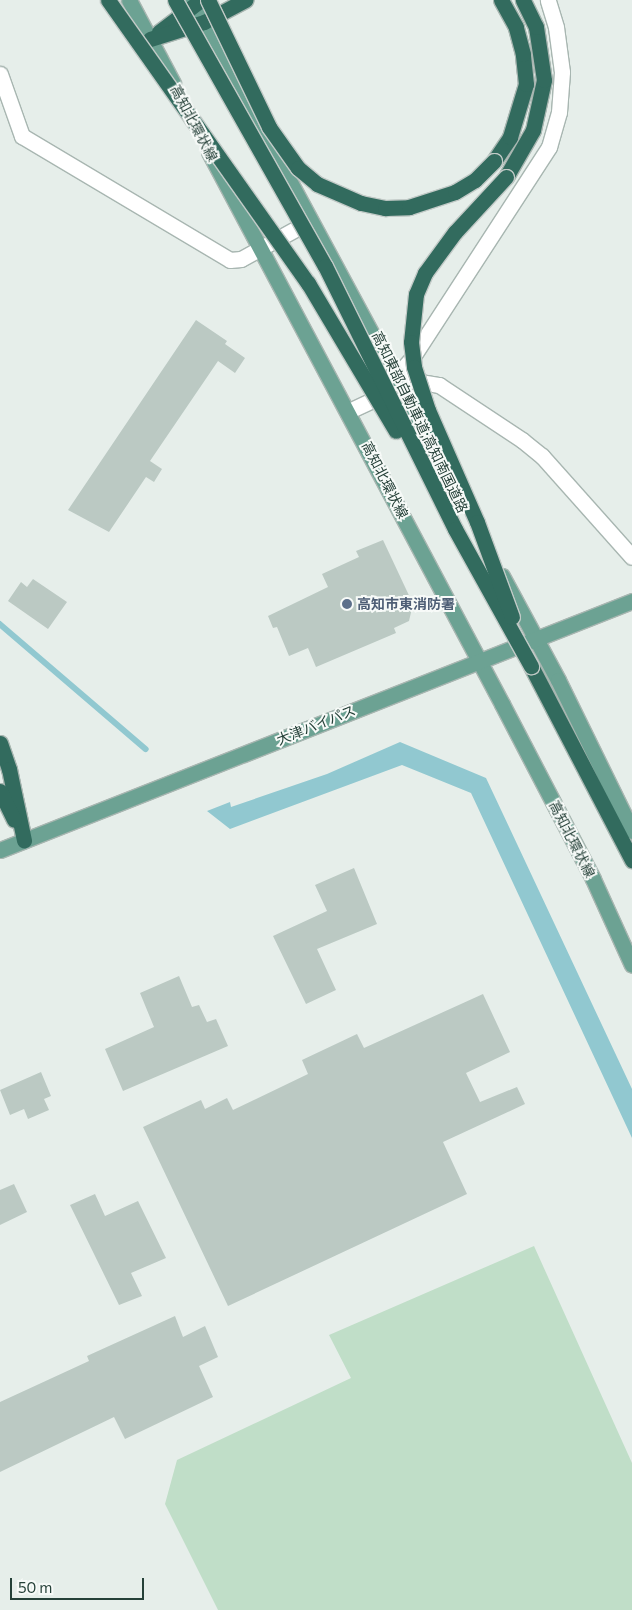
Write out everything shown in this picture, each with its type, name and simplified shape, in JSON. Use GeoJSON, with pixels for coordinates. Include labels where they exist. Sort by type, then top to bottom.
{"type":"FeatureCollection","features":[{"type":"Feature","properties":{"kind":"highway"},"geometry":{"type":"LineString","coordinates":[[108,0],[308,283],[455,529]]}},
{"type":"Feature","properties":{"kind":"highway","name":"高知東部自動車道;高知南国道路"},"geometry":{"type":"LineString","coordinates":[[175,0],[325,266],[455,529],[531,666],[632,860]]}},
{"type":"Feature","properties":{"kind":"highway"},"geometry":{"type":"LineString","coordinates":[[150,39],[204,22],[245,0]]}},
{"type":"Feature","properties":{"kind":"highway"},"geometry":{"type":"LineString","coordinates":[[150,39],[199,1],[269,127],[293,162],[317,184],[361,203],[385,208],[409,207],[455,192],[475,180],[494,161],[510,137],[526,84],[524,54],[516,27],[501,0]]}},
{"type":"Feature","properties":{"kind":"highway"},"geometry":{"type":"LineString","coordinates":[[523,0],[536,27],[544,80],[534,130],[506,177],[455,232],[425,273],[416,294],[411,342],[414,367],[428,410],[477,522],[531,666]]}},
{"type":"Feature","properties":{"kind":"highway"},"geometry":{"type":"LineString","coordinates":[[0,743],[9,770],[24,840]]}},
{"type":"Feature","properties":{"kind":"highway"},"geometry":{"type":"LineString","coordinates":[[0,791],[24,840]]}},
{"type":"Feature","properties":{"kind":"main road","name":"高知北環状線"},"geometry":{"type":"LineString","coordinates":[[129,0],[260,248],[349,411],[593,879],[632,965]]}},
{"type":"Feature","properties":{"kind":"main road"},"geometry":{"type":"LineString","coordinates":[[199,1],[204,22],[536,638],[632,831]]}},
{"type":"Feature","properties":{"kind":"main road","name":"大津バイパス"},"geometry":{"type":"LineString","coordinates":[[0,850],[632,601]]}},
{"type":"Feature","properties":{"kind":"street"},"geometry":{"type":"LineString","coordinates":[[349,411],[377,398],[412,358],[549,147],[559,112],[562,72],[556,27],[548,0]]}},
{"type":"Feature","properties":{"kind":"street"},"geometry":{"type":"LineString","coordinates":[[0,74],[22,136],[230,260],[241,258],[310,221]]}},
{"type":"Feature","properties":{"kind":"street"},"geometry":{"type":"LineString","coordinates":[[396,378],[439,385],[522,440],[542,456],[632,557]]}},
{"type":"Feature","properties":{"kind":"green space"},"geometry":{"type":"Polygon","coordinates":[[[534,1246],[632,1463],[632,1610],[218,1610],[165,1504],[177,1460],[351,1378],[329,1335],[534,1246]]]}},
{"type":"Feature","properties":{"kind":"water"},"geometry":{"type":"Polygon","coordinates":[[[400,742],[486,778],[632,1089],[632,1138],[471,793],[402,765],[230,829],[207,811],[230,802],[231,807],[327,774],[400,742]]]}},
{"type":"Feature","properties":{"kind":"building"},"geometry":{"type":"Polygon","coordinates":[[[196,320],[227,341],[225,344],[245,358],[235,373],[218,361],[150,461],[162,469],[154,482],[146,477],[109,532],[68,510],[196,320]]]}},
{"type":"Feature","properties":{"kind":"building","name":"高知市東消防署"},"geometry":{"type":"Polygon","coordinates":[[[383,540],[413,604],[409,621],[394,628],[396,633],[316,667],[308,648],[289,656],[277,627],[273,628],[268,616],[328,587],[322,574],[359,557],[356,551],[383,540]]]}},
{"type":"Feature","properties":{"kind":"building"},"geometry":{"type":"Polygon","coordinates":[[[33,579],[67,602],[48,629],[8,601],[21,582],[27,587],[33,579]]]}},
{"type":"Feature","properties":{"kind":"building"},"geometry":{"type":"Polygon","coordinates":[[[354,868],[377,924],[317,949],[336,990],[306,1004],[273,936],[327,911],[315,885],[354,868]]]}},
{"type":"Feature","properties":{"kind":"building"},"geometry":{"type":"Polygon","coordinates":[[[179,976],[192,1007],[199,1005],[207,1022],[216,1019],[228,1046],[123,1091],[105,1049],[154,1027],[140,993],[179,976]]]}},
{"type":"Feature","properties":{"kind":"building"},"geometry":{"type":"Polygon","coordinates":[[[483,994],[510,1052],[466,1073],[480,1102],[517,1087],[525,1104],[443,1142],[467,1194],[228,1306],[143,1127],[201,1100],[205,1109],[227,1098],[233,1110],[308,1074],[302,1060],[357,1034],[364,1048],[483,994]]]}},
{"type":"Feature","properties":{"kind":"building"},"geometry":{"type":"Polygon","coordinates":[[[41,1072],[51,1096],[44,1099],[49,1110],[28,1119],[24,1109],[10,1115],[0,1090],[41,1072]]]}},
{"type":"Feature","properties":{"kind":"building"},"geometry":{"type":"Polygon","coordinates":[[[14,1184],[27,1212],[0,1225],[0,1190],[14,1184]]]}},
{"type":"Feature","properties":{"kind":"building"},"geometry":{"type":"Polygon","coordinates":[[[95,1194],[105,1216],[138,1201],[166,1258],[131,1273],[142,1296],[119,1305],[70,1205],[95,1194]]]}},
{"type":"Feature","properties":{"kind":"building"},"geometry":{"type":"Polygon","coordinates":[[[175,1316],[183,1337],[205,1326],[218,1357],[199,1366],[213,1397],[125,1439],[114,1417],[0,1472],[0,1402],[89,1361],[87,1356],[175,1316]]]}},
{"type":"Feature","properties":{"kind":"waterway"},"geometry":{"type":"LineString","coordinates":[[0,624],[146,749]]}},
{"type":"Feature","properties":{"kind":"place","name":"高知市東消防署"},"geometry":{"type":"Point","coordinates":[347,604]}}]}
